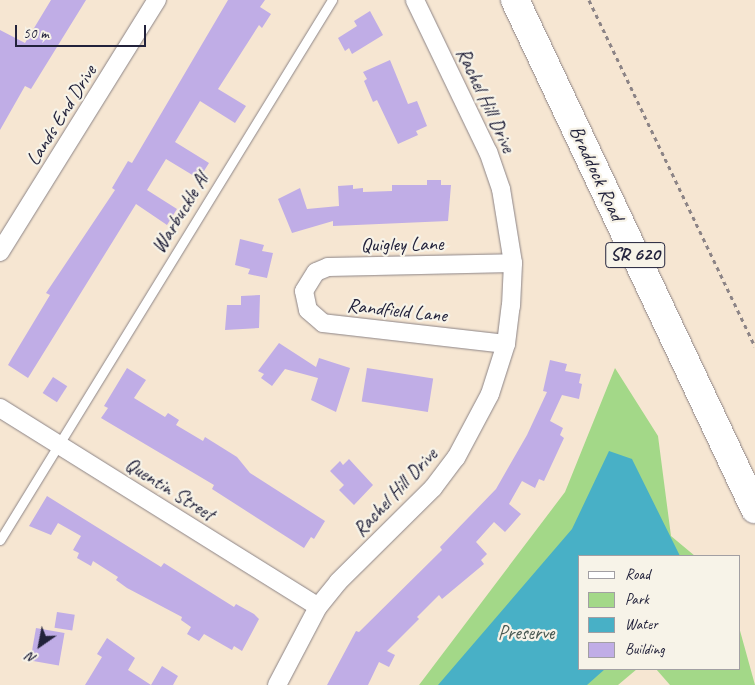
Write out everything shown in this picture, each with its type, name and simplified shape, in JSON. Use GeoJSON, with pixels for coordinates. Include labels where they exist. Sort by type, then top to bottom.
{"type":"FeatureCollection","features":[{"type":"Feature","properties":{"kind":"main road","name":"Braddock Road"},"geometry":{"type":"LineString","coordinates":[[515,0],[755,509]]}},
{"type":"Feature","properties":{"kind":"street","name":"Lands End Drive"},"geometry":{"type":"LineString","coordinates":[[0,252],[157,0]]}},
{"type":"Feature","properties":{"kind":"street","name":"Rachel Hill Drive"},"geometry":{"type":"LineString","coordinates":[[277,685],[318,607],[338,582],[433,488],[456,458],[490,394],[506,344],[511,306],[513,263],[501,189],[488,152],[415,0]]}},
{"type":"Feature","properties":{"kind":"street","name":"Quigley Lane"},"geometry":{"type":"LineString","coordinates":[[304,291],[316,272],[328,267],[513,263]]}},
{"type":"Feature","properties":{"kind":"street","name":"Randfield Lane"},"geometry":{"type":"LineString","coordinates":[[304,291],[308,310],[323,323],[506,344]]}},
{"type":"Feature","properties":{"kind":"street","name":"Quentin Street"},"geometry":{"type":"LineString","coordinates":[[0,408],[318,607]]}},
{"type":"Feature","properties":{"kind":"lane","name":"Warbuckle Al"},"geometry":{"type":"LineString","coordinates":[[0,540],[332,0]]}},
{"type":"Feature","properties":{"kind":"path"},"geometry":{"type":"LineString","coordinates":[[589,0],[755,346]]}},
{"type":"Feature","properties":{"kind":"green space","name":"Preserve"},"geometry":{"type":"Polygon","coordinates":[[[615,368],[658,436],[671,536],[694,555],[578,555],[578,670],[636,670],[618,685],[419,685],[565,492],[615,368]]]}},
{"type":"Feature","properties":{"kind":"green space"},"geometry":{"type":"Polygon","coordinates":[[[740,631],[755,685],[670,685],[657,670],[740,670],[740,631]]]}},
{"type":"Feature","properties":{"kind":"water","name":"Preserve"},"geometry":{"type":"Polygon","coordinates":[[[609,451],[632,459],[680,555],[578,555],[578,670],[604,670],[587,685],[438,685],[572,529],[609,451]]]}},
{"type":"Feature","properties":{"kind":"building"},"geometry":{"type":"Polygon","coordinates":[[[51,0],[86,0],[31,89],[25,86],[0,130],[0,30],[25,43],[51,0]]]}},
{"type":"Feature","properties":{"kind":"building"},"geometry":{"type":"Polygon","coordinates":[[[228,0],[265,0],[260,7],[271,14],[262,28],[259,25],[218,89],[246,106],[235,123],[200,101],[175,142],[209,163],[199,179],[166,159],[147,190],[177,209],[167,225],[136,204],[28,378],[8,365],[50,295],[46,293],[115,190],[112,188],[128,161],[132,163],[228,0]]]}},
{"type":"Feature","properties":{"kind":"building"},"geometry":{"type":"Polygon","coordinates":[[[370,11],[383,35],[352,54],[349,48],[345,51],[338,38],[357,26],[354,21],[370,11]]]}},
{"type":"Feature","properties":{"kind":"building"},"geometry":{"type":"Polygon","coordinates":[[[390,60],[408,104],[417,101],[427,126],[416,131],[418,135],[398,144],[377,100],[373,102],[364,81],[367,79],[363,72],[390,60]]]}},
{"type":"Feature","properties":{"kind":"building"},"geometry":{"type":"Polygon","coordinates":[[[427,180],[441,180],[441,185],[451,185],[448,221],[333,226],[333,221],[292,233],[278,199],[300,188],[307,209],[339,206],[338,186],[353,185],[353,189],[363,188],[363,192],[392,191],[392,185],[427,185],[427,180]]]}},
{"type":"Feature","properties":{"kind":"building"},"geometry":{"type":"Polygon","coordinates":[[[240,239],[264,245],[262,251],[273,253],[267,278],[248,274],[250,269],[235,265],[240,239]]]}},
{"type":"Feature","properties":{"kind":"building"},"geometry":{"type":"Polygon","coordinates":[[[260,295],[259,328],[225,330],[227,305],[241,305],[241,296],[260,295]]]}},
{"type":"Feature","properties":{"kind":"building"},"geometry":{"type":"Polygon","coordinates":[[[279,343],[316,367],[319,358],[350,368],[336,412],[311,400],[318,378],[285,369],[272,386],[261,378],[264,374],[258,371],[279,343]]]}},
{"type":"Feature","properties":{"kind":"building"},"geometry":{"type":"Polygon","coordinates":[[[550,360],[567,364],[565,371],[581,374],[579,383],[582,384],[579,399],[562,395],[550,421],[563,428],[560,435],[564,438],[544,481],[539,479],[535,488],[522,481],[509,504],[521,514],[505,532],[494,522],[476,542],[487,554],[481,560],[484,564],[442,599],[439,595],[417,617],[419,619],[387,651],[395,655],[389,667],[379,662],[368,685],[327,685],[356,631],[359,632],[442,550],[440,547],[496,489],[527,435],[547,392],[543,391],[550,360]]]}},
{"type":"Feature","properties":{"kind":"building"},"geometry":{"type":"Polygon","coordinates":[[[127,368],[146,380],[134,398],[165,417],[168,413],[179,420],[176,425],[203,441],[205,437],[237,457],[250,473],[325,521],[314,539],[311,537],[304,548],[212,489],[214,485],[101,418],[108,408],[104,406],[127,368]]]}},
{"type":"Feature","properties":{"kind":"building"},"geometry":{"type":"Polygon","coordinates":[[[367,368],[433,378],[428,412],[362,402],[367,368]]]}},
{"type":"Feature","properties":{"kind":"building"},"geometry":{"type":"Polygon","coordinates":[[[53,377],[67,386],[57,402],[43,393],[53,377]]]}},
{"type":"Feature","properties":{"kind":"building"},"geometry":{"type":"Polygon","coordinates":[[[349,459],[373,485],[354,505],[339,490],[344,485],[330,471],[340,461],[343,465],[349,459]]]}},
{"type":"Feature","properties":{"kind":"building"},"geometry":{"type":"Polygon","coordinates":[[[47,496],[161,567],[164,563],[234,607],[236,604],[254,614],[259,619],[242,651],[234,646],[232,650],[204,634],[199,641],[187,634],[191,627],[181,620],[182,617],[127,588],[116,580],[118,577],[93,561],[91,566],[77,558],[79,553],[73,550],[81,536],[58,523],[51,535],[29,526],[47,496]]]}},
{"type":"Feature","properties":{"kind":"building"},"geometry":{"type":"Polygon","coordinates":[[[57,612],[75,615],[72,631],[54,628],[57,612]]]}},
{"type":"Feature","properties":{"kind":"building"},"geometry":{"type":"Polygon","coordinates":[[[36,628],[65,633],[59,666],[30,660],[36,628]]]}},
{"type":"Feature","properties":{"kind":"building"},"geometry":{"type":"Polygon","coordinates":[[[107,638],[135,658],[128,670],[151,685],[85,685],[102,657],[97,654],[107,638]]]}},
{"type":"Feature","properties":{"kind":"building"},"geometry":{"type":"Polygon","coordinates":[[[162,666],[178,676],[173,685],[151,685],[162,666]]]}}]}
